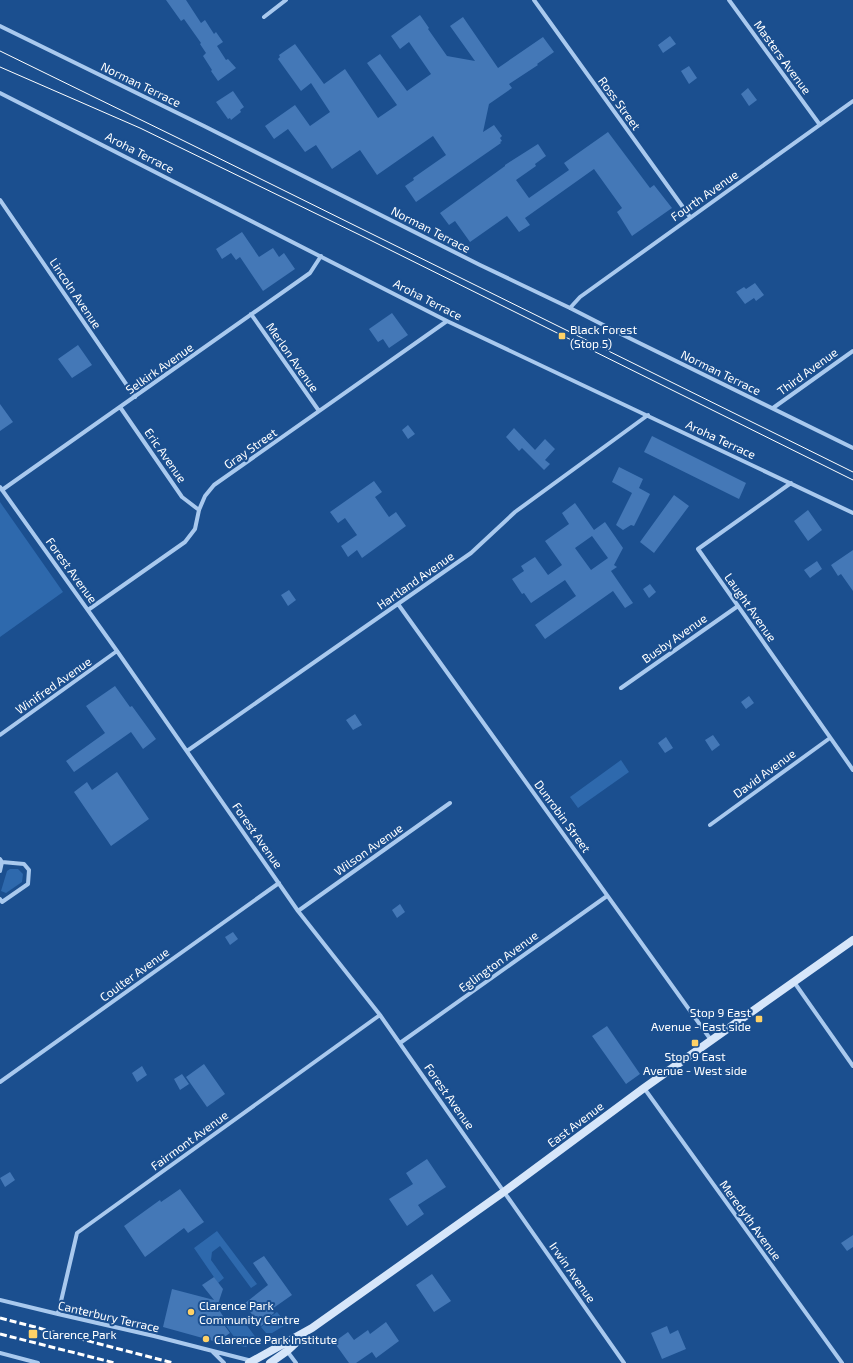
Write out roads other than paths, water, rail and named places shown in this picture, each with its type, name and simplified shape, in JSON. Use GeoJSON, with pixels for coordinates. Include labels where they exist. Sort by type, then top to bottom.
{"type":"FeatureCollection","features":[{"type":"Feature","properties":{"kind":"street"},"geometry":{"type":"LineString","coordinates":[[264,16],[286,0]]}},
{"type":"Feature","properties":{"kind":"street","name":"Ross Street"},"geometry":{"type":"LineString","coordinates":[[534,0],[690,217]]}},
{"type":"Feature","properties":{"kind":"street","name":"Masters Avenue"},"geometry":{"type":"LineString","coordinates":[[729,0],[820,125]]}},
{"type":"Feature","properties":{"kind":"street","name":"Norman Terrace"},"geometry":{"type":"LineString","coordinates":[[0,26],[198,123],[473,262],[570,308],[853,448]]}},
{"type":"Feature","properties":{"kind":"street","name":"Aroha Terrace"},"geometry":{"type":"LineString","coordinates":[[0,93],[447,320],[853,513]]}},
{"type":"Feature","properties":{"kind":"street","name":"Fourth Avenue"},"geometry":{"type":"LineString","coordinates":[[570,308],[580,297],[853,101]]}},
{"type":"Feature","properties":{"kind":"street","name":"Lincoln Avenue"},"geometry":{"type":"LineString","coordinates":[[0,200],[135,397]]}},
{"type":"Feature","properties":{"kind":"street","name":"Selkirk Avenue"},"geometry":{"type":"LineString","coordinates":[[1,489],[135,397],[310,273],[321,256]]}},
{"type":"Feature","properties":{"kind":"street","name":"Merlon Avenue"},"geometry":{"type":"LineString","coordinates":[[251,314],[319,411]]}},
{"type":"Feature","properties":{"kind":"street","name":"Gray Street"},"geometry":{"type":"LineString","coordinates":[[88,610],[185,542],[195,529],[199,510],[205,496],[214,485],[447,320]]}},
{"type":"Feature","properties":{"kind":"street","name":"Third Avenue"},"geometry":{"type":"LineString","coordinates":[[774,408],[853,351]]}},
{"type":"Feature","properties":{"kind":"street","name":"Eric Avenue"},"geometry":{"type":"LineString","coordinates":[[120,407],[182,497],[199,510]]}},
{"type":"Feature","properties":{"kind":"street","name":"Hartland Avenue"},"geometry":{"type":"LineString","coordinates":[[187,751],[471,553],[515,512],[648,415]]}},
{"type":"Feature","properties":{"kind":"street","name":"Laught Avenue"},"geometry":{"type":"LineString","coordinates":[[791,483],[698,549],[853,770]]}},
{"type":"Feature","properties":{"kind":"street","name":"Forest Avenue"},"geometry":{"type":"LineString","coordinates":[[1,489],[117,651],[298,911],[380,1015],[505,1192]]}},
{"type":"Feature","properties":{"kind":"street","name":"Dunrobin Street"},"geometry":{"type":"LineString","coordinates":[[398,604],[711,1040]]}},
{"type":"Feature","properties":{"kind":"street","name":"Busby Avenue"},"geometry":{"type":"LineString","coordinates":[[621,688],[738,606]]}},
{"type":"Feature","properties":{"kind":"street","name":"Winifred Avenue"},"geometry":{"type":"LineString","coordinates":[[0,735],[117,651]]}},
{"type":"Feature","properties":{"kind":"street","name":"David Avenue"},"geometry":{"type":"LineString","coordinates":[[710,825],[830,738]]}},
{"type":"Feature","properties":{"kind":"street","name":"Wilson Avenue"},"geometry":{"type":"LineString","coordinates":[[298,911],[450,803]]}},
{"type":"Feature","properties":{"kind":"street"},"geometry":{"type":"LineString","coordinates":[[0,871],[1,860],[24,864],[29,870],[28,884],[2,902],[0,899]]}},
{"type":"Feature","properties":{"kind":"street","name":"Coulter Avenue"},"geometry":{"type":"LineString","coordinates":[[0,1082],[279,883]]}},
{"type":"Feature","properties":{"kind":"street","name":"Eglington Avenue"},"geometry":{"type":"LineString","coordinates":[[400,1044],[607,896]]}},
{"type":"Feature","properties":{"kind":"street","name":"East Avenue"},"geometry":{"type":"LineString","coordinates":[[251,1362],[312,1328],[505,1192],[644,1088],[853,940]]}},
{"type":"Feature","properties":{"kind":"street"},"geometry":{"type":"LineString","coordinates":[[794,982],[853,1066]]}},
{"type":"Feature","properties":{"kind":"street","name":"Fairmont Avenue"},"geometry":{"type":"LineString","coordinates":[[58,1314],[78,1233],[380,1015]]}},
{"type":"Feature","properties":{"kind":"street","name":"Meredyth Avenue"},"geometry":{"type":"LineString","coordinates":[[644,1088],[842,1363]]}},
{"type":"Feature","properties":{"kind":"street","name":"Irwin Avenue"},"geometry":{"type":"LineString","coordinates":[[505,1192],[624,1363]]}},
{"type":"Feature","properties":{"kind":"street","name":"Canterbury Terrace"},"geometry":{"type":"LineString","coordinates":[[0,1300],[154,1336],[251,1362]]}},
{"type":"Feature","properties":{"kind":"street","name":"East Avenue"},"geometry":{"type":"LineString","coordinates":[[270,1363],[279,1360],[312,1328]]}},
{"type":"Feature","properties":{"kind":"street"},"geometry":{"type":"LineString","coordinates":[[287,1351],[296,1363]]}},
{"type":"Feature","properties":{"kind":"street","name":"Canterbury Terrace"},"geometry":{"type":"LineString","coordinates":[[212,1352],[224,1363]]}},
{"type":"Feature","properties":{"kind":"street"},"geometry":{"type":"LineString","coordinates":[[0,1353],[38,1363]]}},
{"type":"Feature","properties":{"kind":"tram line"},"geometry":{"type":"LineString","coordinates":[[0,51],[853,472]]}},
{"type":"Feature","properties":{"kind":"tram line"},"geometry":{"type":"LineString","coordinates":[[0,67],[140,128],[362,236],[853,480]]}},
{"type":"Feature","properties":{"kind":"railway"},"geometry":{"type":"LineString","coordinates":[[0,1318],[173,1363]]}},
{"type":"Feature","properties":{"kind":"railway"},"geometry":{"type":"LineString","coordinates":[[0,1334],[115,1363]]}},
{"type":"Feature","properties":{"kind":"place","name":"Black Forest (Stop 5)"},"geometry":{"type":"Point","coordinates":[562,336]}},
{"type":"Feature","properties":{"kind":"place","name":"Stop 9 East Avenue - East side"},"geometry":{"type":"Point","coordinates":[759,1019]}},
{"type":"Feature","properties":{"kind":"place","name":"Stop 9 East Avenue - West side"},"geometry":{"type":"Point","coordinates":[695,1043]}},
{"type":"Feature","properties":{"kind":"place","name":"Clarence Park Community Centre"},"geometry":{"type":"Point","coordinates":[191,1312]}},
{"type":"Feature","properties":{"kind":"place","name":"Clarence Park"},"geometry":{"type":"Point","coordinates":[33,1334]}},
{"type":"Feature","properties":{"kind":"place","name":"Clarence Park Institute"},"geometry":{"type":"Point","coordinates":[206,1339]}}]}
